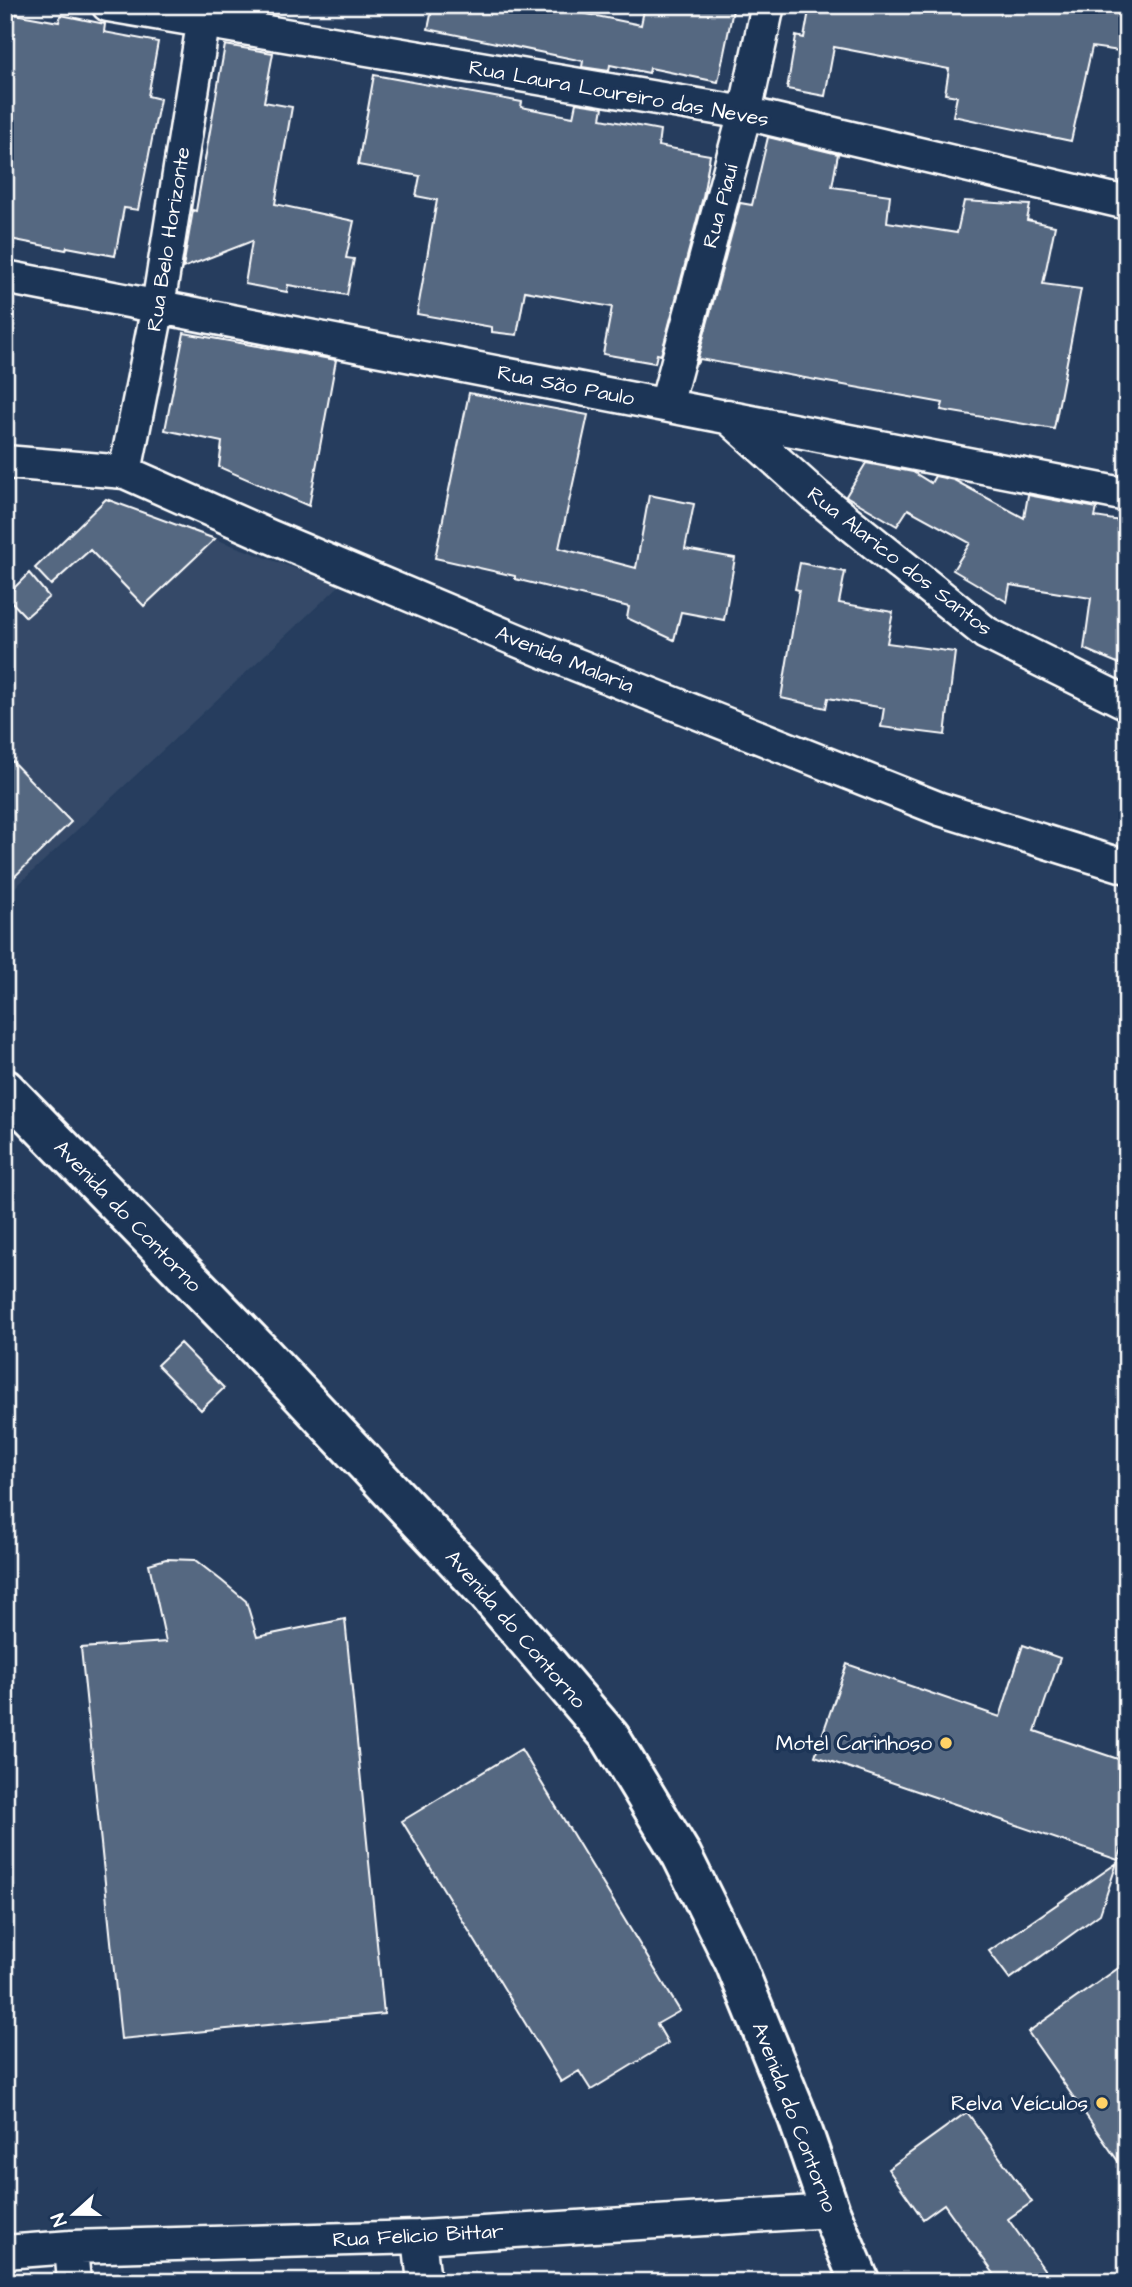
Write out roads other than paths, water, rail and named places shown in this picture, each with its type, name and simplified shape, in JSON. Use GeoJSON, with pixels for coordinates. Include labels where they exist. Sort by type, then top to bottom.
{"type":"FeatureCollection","features":[{"type":"Feature","properties":{"kind":"main road","name":"Avenida do Contorno"},"geometry":{"type":"LineString","coordinates":[[5,1089],[258,1349],[477,1583],[610,1737],[682,1856],[735,1964],[798,2118],[830,2211],[860,2282]]}},
{"type":"Feature","properties":{"kind":"street","name":"Rua Laura Loureiro das Neves"},"geometry":{"type":"LineString","coordinates":[[108,5],[205,14],[745,113],[1127,203]]}},
{"type":"Feature","properties":{"kind":"street","name":"Rua Piauí"},"geometry":{"type":"LineString","coordinates":[[666,405],[745,113],[768,5]]}},
{"type":"Feature","properties":{"kind":"street","name":"Rua Belo Horizonte"},"geometry":{"type":"LineString","coordinates":[[125,472],[158,306],[205,14]]}},
{"type":"Feature","properties":{"kind":"street","name":"Rua São Paulo"},"geometry":{"type":"LineString","coordinates":[[5,277],[1127,495]]}},
{"type":"Feature","properties":{"kind":"street","name":"Rua Alarico dos Santos"},"geometry":{"type":"LineString","coordinates":[[727,416],[816,496],[986,633],[1127,703]]}},
{"type":"Feature","properties":{"kind":"street","name":"Avenida Malaria"},"geometry":{"type":"LineString","coordinates":[[5,462],[125,472],[268,536],[562,659],[940,809],[1127,867]]}},
{"type":"Feature","properties":{"kind":"street","name":"Rua Felicio Bittar"},"geometry":{"type":"LineString","coordinates":[[5,2252],[71,2247],[419,2237],[830,2211]]}},
{"type":"Feature","properties":{"kind":"street"},"geometry":{"type":"LineString","coordinates":[[419,2237],[424,2282]]}},
{"type":"Feature","properties":{"kind":"street"},"geometry":{"type":"LineString","coordinates":[[71,2247],[74,2282]]}},
{"type":"Feature","properties":{"kind":"place","name":"Motel Carinhoso"},"geometry":{"type":"Point","coordinates":[946,1743]}},
{"type":"Feature","properties":{"kind":"place","name":"Relva Veículos"},"geometry":{"type":"Point","coordinates":[1102,2103]}}]}
